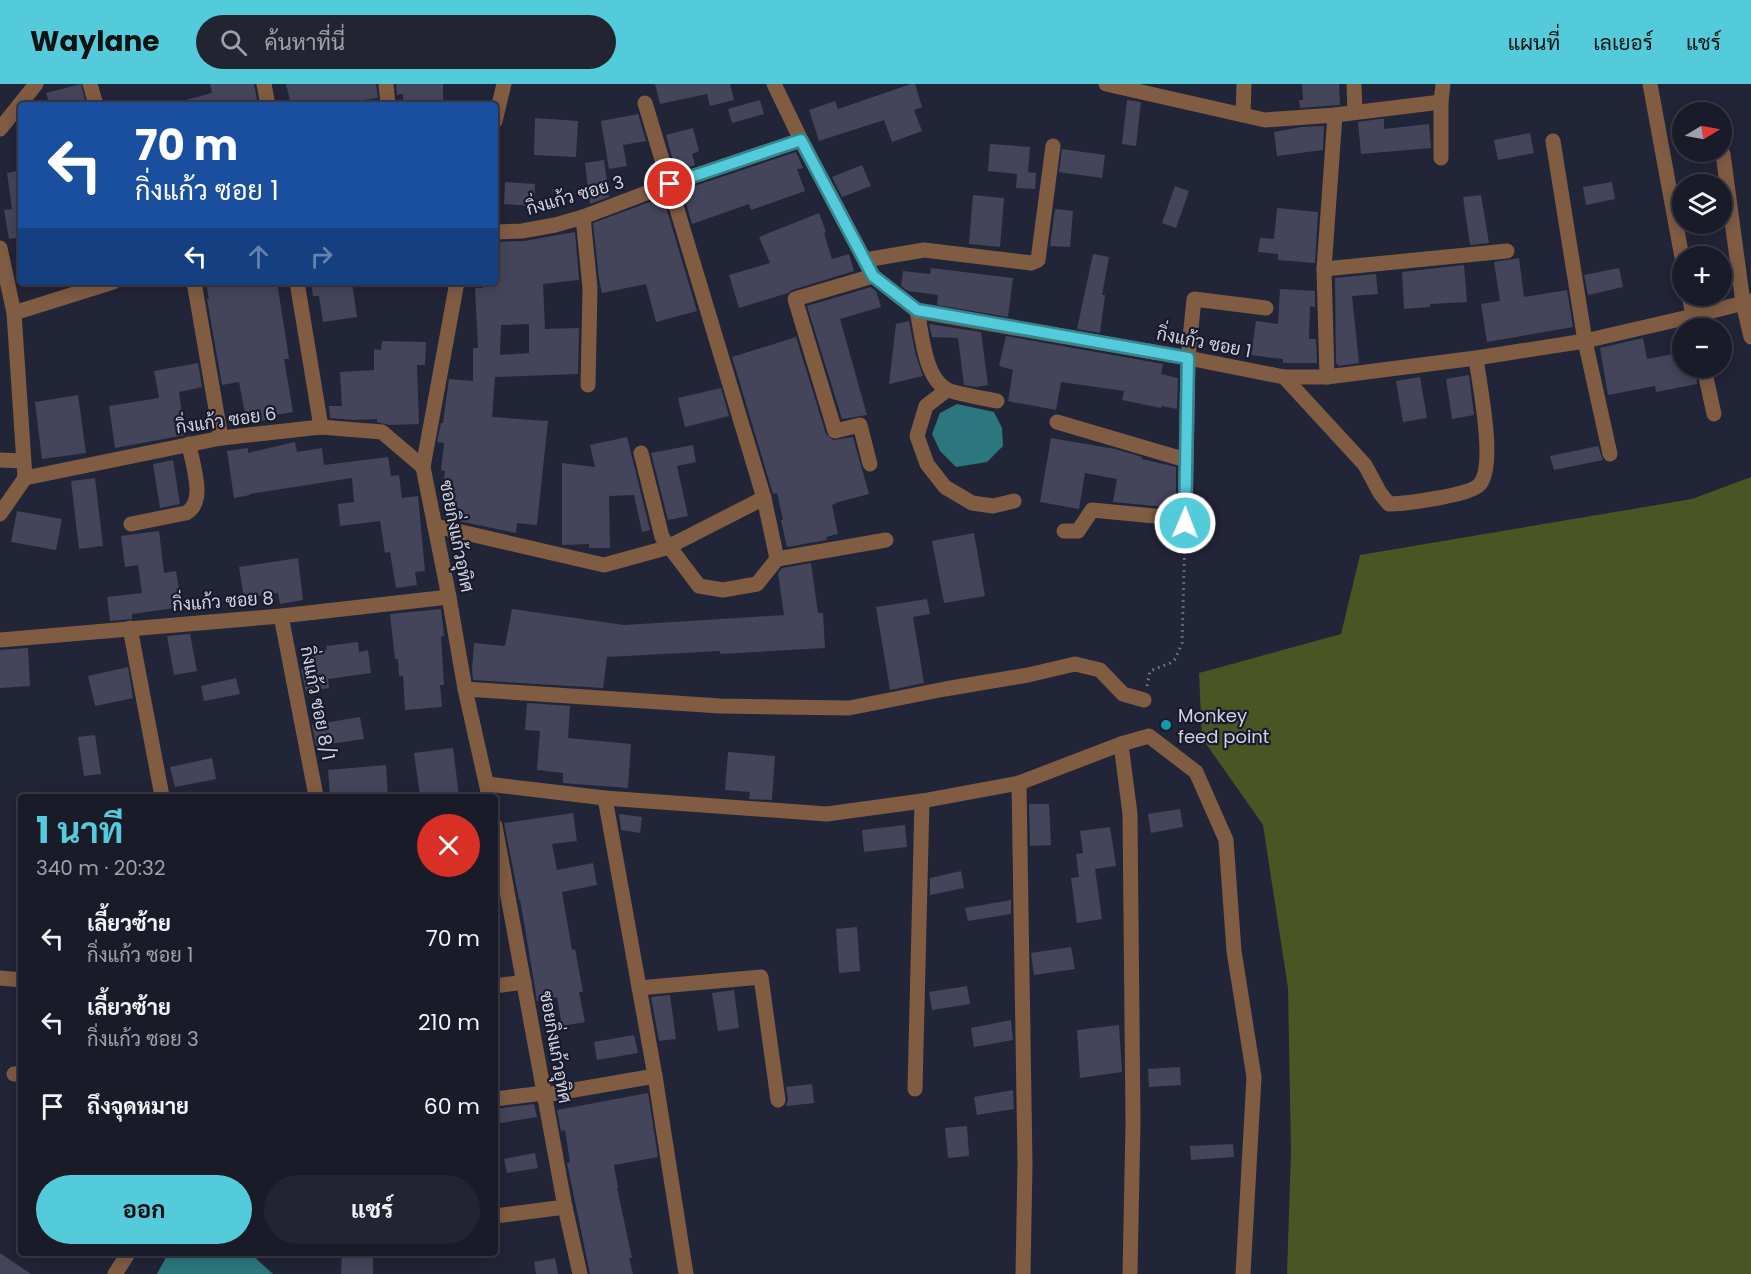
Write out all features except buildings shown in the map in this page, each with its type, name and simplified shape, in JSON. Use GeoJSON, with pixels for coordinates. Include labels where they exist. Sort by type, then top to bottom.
{"type":"FeatureCollection","features":[{"type":"Feature","properties":{"kind":"street"},"geometry":{"type":"LineString","coordinates":[[22,102],[36,84]]}},
{"type":"Feature","properties":{"kind":"street"},"geometry":{"type":"LineString","coordinates":[[90,84],[95,102]]}},
{"type":"Feature","properties":{"kind":"street"},"geometry":{"type":"LineString","coordinates":[[264,84],[267,102]]}},
{"type":"Feature","properties":{"kind":"street"},"geometry":{"type":"LineString","coordinates":[[386,84],[388,102]]}},
{"type":"Feature","properties":{"kind":"street"},"geometry":{"type":"LineString","coordinates":[[498,109],[504,84]]}},
{"type":"Feature","properties":{"kind":"street","name":"กิ่งแก้ว ซอย 1"},"geometry":{"type":"LineString","coordinates":[[774,84],[873,276],[917,310],[1284,377],[1327,377],[1476,358],[1672,326]]}},
{"type":"Feature","properties":{"kind":"street"},"geometry":{"type":"LineString","coordinates":[[1106,84],[1265,120],[1335,115],[1441,102]]}},
{"type":"Feature","properties":{"kind":"street"},"geometry":{"type":"LineString","coordinates":[[1243,115],[1244,84]]}},
{"type":"Feature","properties":{"kind":"street"},"geometry":{"type":"LineString","coordinates":[[1354,84],[1355,112]]}},
{"type":"Feature","properties":{"kind":"street"},"geometry":{"type":"LineString","coordinates":[[1441,158],[1443,84]]}},
{"type":"Feature","properties":{"kind":"street"},"geometry":{"type":"LineString","coordinates":[[1650,84],[1680,246]]}},
{"type":"Feature","properties":{"kind":"street"},"geometry":{"type":"LineString","coordinates":[[645,103],[764,498],[777,559]]}},
{"type":"Feature","properties":{"kind":"street"},"geometry":{"type":"LineString","coordinates":[[0,129],[18,106]]}},
{"type":"Feature","properties":{"kind":"street"},"geometry":{"type":"LineString","coordinates":[[1327,377],[1324,269],[1335,115]]}},
{"type":"Feature","properties":{"kind":"street","name":"กิ่งแก้ว ซอย 3"},"geometry":{"type":"LineString","coordinates":[[498,232],[522,231],[583,217],[670,184],[801,140]]}},
{"type":"Feature","properties":{"kind":"street"},"geometry":{"type":"LineString","coordinates":[[1553,141],[1585,341],[1610,454]]}},
{"type":"Feature","properties":{"kind":"street"},"geometry":{"type":"LineString","coordinates":[[865,260],[924,250],[1031,263],[1038,260],[1053,146]]}},
{"type":"Feature","properties":{"kind":"street"},"geometry":{"type":"LineString","coordinates":[[1724,162],[1751,337]]}},
{"type":"Feature","properties":{"kind":"street"},"geometry":{"type":"LineString","coordinates":[[583,217],[590,288],[588,385]]}},
{"type":"Feature","properties":{"kind":"street"},"geometry":{"type":"LineString","coordinates":[[0,248],[15,313],[25,478],[0,514]]}},
{"type":"Feature","properties":{"kind":"street"},"geometry":{"type":"LineString","coordinates":[[1324,269],[1507,251]]}},
{"type":"Feature","properties":{"kind":"street"},"geometry":{"type":"LineString","coordinates":[[870,464],[860,425],[835,431],[795,299],[873,276]]}},
{"type":"Feature","properties":{"kind":"street"},"geometry":{"type":"LineString","coordinates":[[15,313],[104,285]]}},
{"type":"Feature","properties":{"kind":"street"},"geometry":{"type":"LineString","coordinates":[[195,285],[221,438]]}},
{"type":"Feature","properties":{"kind":"street"},"geometry":{"type":"LineString","coordinates":[[297,285],[321,427]]}},
{"type":"Feature","properties":{"kind":"street","name":"ซอยกิ่งแก้วอุทิศ"},"geometry":{"type":"LineString","coordinates":[[456,285],[423,467],[465,689],[488,790]]}},
{"type":"Feature","properties":{"kind":"street"},"geometry":{"type":"LineString","coordinates":[[1064,531],[1078,531],[1092,510],[1186,521],[1188,358],[1194,299],[1266,308]]}},
{"type":"Feature","properties":{"kind":"street","name":"กิ่งแก้ว ซอย 1"},"geometry":{"type":"LineString","coordinates":[[1705,318],[1747,302]]}},
{"type":"Feature","properties":{"kind":"street"},"geometry":{"type":"LineString","coordinates":[[917,310],[928,363],[935,379],[946,390],[997,400]]}},
{"type":"Feature","properties":{"kind":"street"},"geometry":{"type":"LineString","coordinates":[[1284,377],[1365,465],[1380,493],[1389,504],[1405,504],[1466,492],[1479,486],[1486,474],[1487,434],[1476,358]]}},
{"type":"Feature","properties":{"kind":"street"},"geometry":{"type":"LineString","coordinates":[[1706,378],[1714,414]]}},
{"type":"Feature","properties":{"kind":"street"},"geometry":{"type":"LineString","coordinates":[[946,390],[926,406],[917,436],[927,464],[945,487],[972,503],[993,506],[1014,501]]}},
{"type":"Feature","properties":{"kind":"street"},"geometry":{"type":"LineString","coordinates":[[1057,423],[1186,460]]}},
{"type":"Feature","properties":{"kind":"street","name":"กิ่งแก้ว ซอย 6"},"geometry":{"type":"LineString","coordinates":[[25,478],[221,438],[321,427],[382,432],[423,467]]}},
{"type":"Feature","properties":{"kind":"street"},"geometry":{"type":"LineString","coordinates":[[130,524],[192,510],[198,495],[189,444]]}},
{"type":"Feature","properties":{"kind":"street"},"geometry":{"type":"LineString","coordinates":[[641,453],[662,537],[699,586],[723,590],[757,584],[777,559],[886,540]]}},
{"type":"Feature","properties":{"kind":"street"},"geometry":{"type":"LineString","coordinates":[[0,460],[23,461]]}},
{"type":"Feature","properties":{"kind":"street"},"geometry":{"type":"LineString","coordinates":[[435,526],[604,565],[669,546],[764,498]]}},
{"type":"Feature","properties":{"kind":"street","name":"กิ่งแก้ว ซอย 8"},"geometry":{"type":"LineString","coordinates":[[0,640],[281,616],[449,597]]}},
{"type":"Feature","properties":{"kind":"street","name":"กิ่งแก้ว ซอย 8/1"},"geometry":{"type":"LineString","coordinates":[[281,616],[316,794]]}},
{"type":"Feature","properties":{"kind":"street"},"geometry":{"type":"LineString","coordinates":[[130,628],[162,794]]}},
{"type":"Feature","properties":{"kind":"street"},"geometry":{"type":"LineString","coordinates":[[465,689],[720,706],[849,708],[1029,675],[1075,664],[1100,670],[1123,694],[1144,699]]}},
{"type":"Feature","properties":{"kind":"street"},"geometry":{"type":"LineString","coordinates":[[488,790],[827,814],[922,801],[1019,783],[1121,744],[1149,736],[1196,772],[1226,840],[1234,951],[1254,1077],[1243,1274]]}},
{"type":"Feature","properties":{"kind":"street"},"geometry":{"type":"LineString","coordinates":[[1121,744],[1130,814],[1133,1122],[1130,1274]]}},
{"type":"Feature","properties":{"kind":"street"},"geometry":{"type":"LineString","coordinates":[[1019,783],[1024,1164],[1023,1274]]}},
{"type":"Feature","properties":{"kind":"street"},"geometry":{"type":"LineString","coordinates":[[605,798],[655,1076],[686,1274]]}},
{"type":"Feature","properties":{"kind":"street"},"geometry":{"type":"LineString","coordinates":[[915,1089],[922,801]]}},
{"type":"Feature","properties":{"kind":"street","name":"ซอยกิ่งแก้วอุทิศ"},"geometry":{"type":"LineString","coordinates":[[498,842],[565,1207],[580,1274]]}},
{"type":"Feature","properties":{"kind":"street"},"geometry":{"type":"LineString","coordinates":[[639,988],[761,977],[778,1100]]}},
{"type":"Feature","properties":{"kind":"street"},"geometry":{"type":"LineString","coordinates":[[0,978],[18,980]]}},
{"type":"Feature","properties":{"kind":"street"},"geometry":{"type":"LineString","coordinates":[[498,986],[524,982]]}},
{"type":"Feature","properties":{"kind":"street"},"geometry":{"type":"LineString","coordinates":[[498,1099],[544,1094],[655,1076]]}},
{"type":"Feature","properties":{"kind":"street"},"geometry":{"type":"LineString","coordinates":[[498,1216],[565,1207]]}},
{"type":"Feature","properties":{"kind":"street"},"geometry":{"type":"LineString","coordinates":[[115,1274],[126,1256]]}},
{"type":"Feature","properties":{"kind":"path"},"geometry":{"type":"LineString","coordinates":[[1144,699],[1150,671],[1175,659],[1182,643],[1186,521]]}},
{"type":"Feature","properties":{"kind":"shaded area"},"geometry":{"type":"Polygon","coordinates":[[[957,404],[994,412],[1002,428],[1003,446],[987,462],[956,467],[940,451],[932,434],[940,413],[957,404]]]}},
{"type":"Feature","properties":{"kind":"shaded area"},"geometry":{"type":"Polygon","coordinates":[[[1751,477],[1751,1274],[1287,1274],[1291,1151],[1288,988],[1263,825],[1202,738],[1199,673],[1341,634],[1360,555],[1692,499],[1751,477]]]}},
{"type":"Feature","properties":{"kind":"shaded area"},"geometry":{"type":"Polygon","coordinates":[[[167,1256],[253,1256],[273,1274],[157,1274],[167,1256]]]}},
{"type":"Feature","properties":{"kind":"place","name":"Monkey feed point"},"geometry":{"type":"Point","coordinates":[1166,725]}},
{"type":"Feature","properties":{"kind":"route"},"geometry":{"type":"LineString","coordinates":[[670,184],[801,140],[873,276],[917,310],[1188,358],[1185,523]]}}]}
